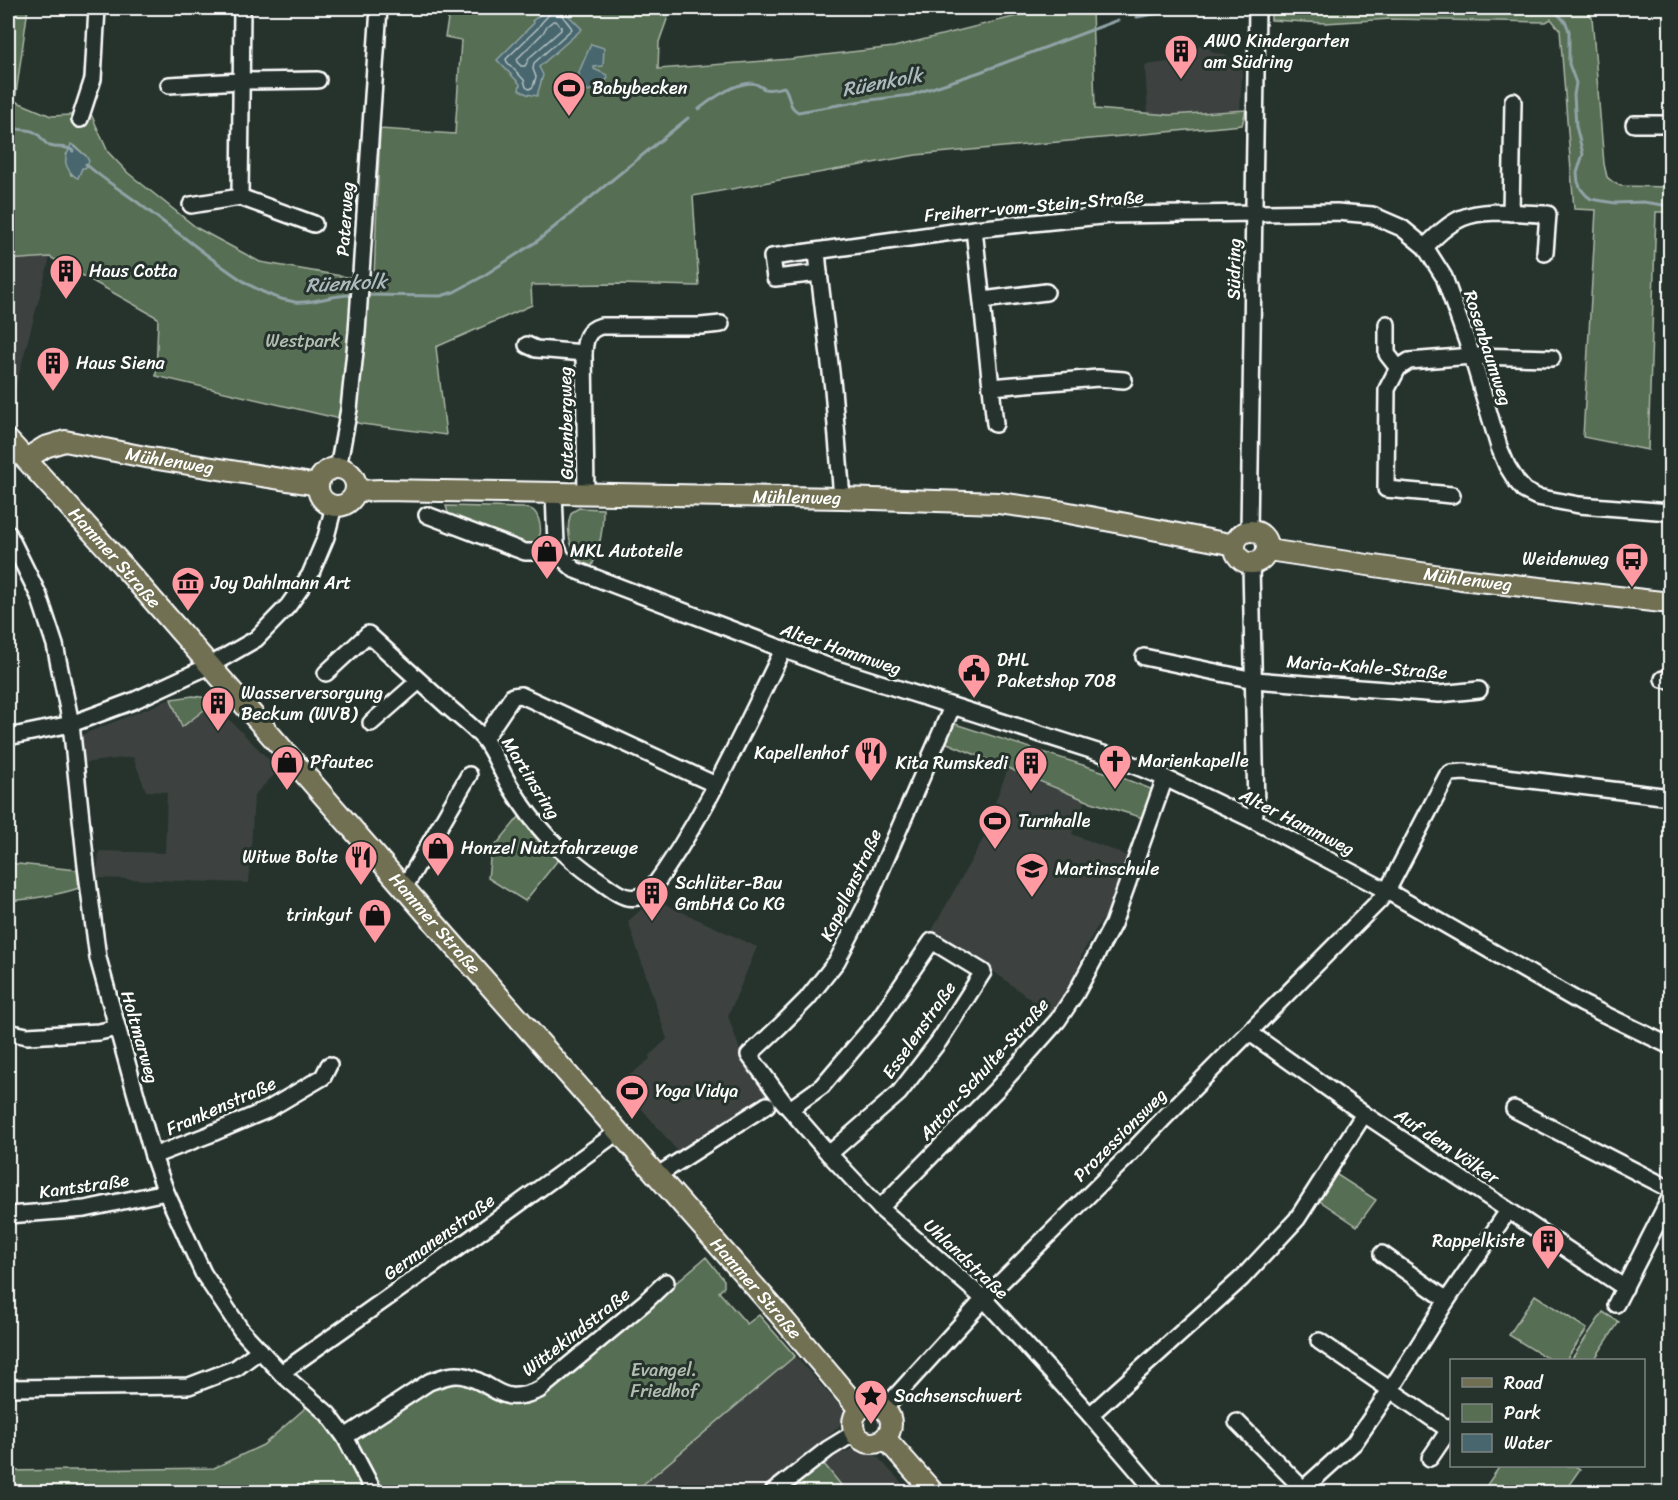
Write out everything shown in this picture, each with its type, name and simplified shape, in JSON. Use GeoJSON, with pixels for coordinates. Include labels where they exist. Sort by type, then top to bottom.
{"type":"FeatureCollection","features":[{"type":"Feature","properties":{"kind":"main road","name":"Hammer Straße"},"geometry":{"type":"LineString","coordinates":[[8,440],[116,558],[658,1175],[859,1409]]}},
{"type":"Feature","properties":{"kind":"main road","name":"Mühlenweg"},"geometry":{"type":"LineString","coordinates":[[26,459],[45,447],[65,441],[145,457],[318,485]]}},
{"type":"Feature","properties":{"kind":"main road"},"geometry":{"type":"LineString","coordinates":[[338,468],[350,473],[354,478],[356,491],[354,497],[346,505],[334,506],[329,505],[321,497],[318,485],[322,475],[338,468]]}},
{"type":"Feature","properties":{"kind":"main road","name":"Mühlenweg"},"geometry":{"type":"LineString","coordinates":[[356,491],[842,498],[999,504],[1242,538]]}},
{"type":"Feature","properties":{"kind":"main road"},"geometry":{"type":"LineString","coordinates":[[1254,531],[1263,536],[1268,550],[1262,560],[1251,564],[1242,561],[1236,554],[1242,538],[1254,531]]}},
{"type":"Feature","properties":{"kind":"main road","name":"Mühlenweg"},"geometry":{"type":"LineString","coordinates":[[1268,550],[1461,579],[1671,603]]}},
{"type":"Feature","properties":{"kind":"main road"},"geometry":{"type":"LineString","coordinates":[[871,1404],[884,1409],[891,1419],[891,1426],[885,1438],[880,1442],[862,1441],[854,1433],[852,1420],[859,1409],[871,1404]]}},
{"type":"Feature","properties":{"kind":"main road"},"geometry":{"type":"LineString","coordinates":[[885,1438],[933,1492]]}},
{"type":"Feature","properties":{"kind":"street"},"geometry":{"type":"LineString","coordinates":[[80,118],[93,79],[97,8]]}},
{"type":"Feature","properties":{"kind":"street"},"geometry":{"type":"LineString","coordinates":[[240,197],[242,8]]}},
{"type":"Feature","properties":{"kind":"street","name":"Paterweg"},"geometry":{"type":"LineString","coordinates":[[338,468],[349,409],[358,316],[379,8]]}},
{"type":"Feature","properties":{"kind":"street","name":"Südring"},"geometry":{"type":"LineString","coordinates":[[1242,538],[1255,213],[1257,8]]}},
{"type":"Feature","properties":{"kind":"street"},"geometry":{"type":"LineString","coordinates":[[170,85],[318,80]]}},
{"type":"Feature","properties":{"kind":"street"},"geometry":{"type":"LineString","coordinates":[[1510,213],[1513,101]]}},
{"type":"Feature","properties":{"kind":"street"},"geometry":{"type":"LineString","coordinates":[[1634,124],[1671,124]]}},
{"type":"Feature","properties":{"kind":"street"},"geometry":{"type":"LineString","coordinates":[[191,205],[240,197],[314,224]]}},
{"type":"Feature","properties":{"kind":"street","name":"Rosenbaumweg"},"geometry":{"type":"LineString","coordinates":[[1255,213],[1337,212],[1371,215],[1402,228],[1425,247],[1444,277],[1472,356],[1499,447],[1507,466],[1525,491],[1537,497],[1579,505],[1671,512]]}},
{"type":"Feature","properties":{"kind":"street","name":"Freiherr-vom-Stein-Straße"},"geometry":{"type":"LineString","coordinates":[[819,273],[775,278],[772,257],[974,229],[1111,215],[1255,213]]}},
{"type":"Feature","properties":{"kind":"street"},"geometry":{"type":"LineString","coordinates":[[1425,247],[1462,218],[1486,213],[1548,214],[1545,253]]}},
{"type":"Feature","properties":{"kind":"street"},"geometry":{"type":"LineString","coordinates":[[974,229],[995,424]]}},
{"type":"Feature","properties":{"kind":"street"},"geometry":{"type":"LineString","coordinates":[[817,251],[842,498]]}},
{"type":"Feature","properties":{"kind":"street"},"geometry":{"type":"LineString","coordinates":[[983,300],[1046,292]]}},
{"type":"Feature","properties":{"kind":"street","name":"Gutenbergweg"},"geometry":{"type":"LineString","coordinates":[[586,494],[584,353],[585,340],[589,333],[595,327],[601,326],[721,324]]}},
{"type":"Feature","properties":{"kind":"street"},"geometry":{"type":"LineString","coordinates":[[1387,324],[1387,354],[1398,368]]}},
{"type":"Feature","properties":{"kind":"street","name":"Gutenbergweg"},"geometry":{"type":"LineString","coordinates":[[527,345],[536,349],[584,353]]}},
{"type":"Feature","properties":{"kind":"street"},"geometry":{"type":"LineString","coordinates":[[1452,495],[1386,489],[1387,389],[1398,368],[1409,361],[1472,356],[1552,358]]}},
{"type":"Feature","properties":{"kind":"street"},"geometry":{"type":"LineString","coordinates":[[991,387],[1098,378],[1124,380]]}},
{"type":"Feature","properties":{"kind":"street"},"geometry":{"type":"LineString","coordinates":[[427,515],[525,552],[535,552],[556,545],[554,493]]}},
{"type":"Feature","properties":{"kind":"street"},"geometry":{"type":"LineString","coordinates":[[8,737],[71,724],[134,701],[209,666],[256,639],[288,606],[310,575],[326,537],[334,506]]}},
{"type":"Feature","properties":{"kind":"street","name":"Holtmarweg"},"geometry":{"type":"LineString","coordinates":[[8,533],[39,596],[55,645],[71,724],[98,958],[153,1155],[166,1192],[203,1273],[241,1330],[281,1373],[328,1414],[345,1437],[374,1492]]}},
{"type":"Feature","properties":{"kind":"street","name":"Alter Hammweg"},"geometry":{"type":"LineString","coordinates":[[556,545],[561,557],[575,570],[783,650],[1116,758],[1165,778],[1252,820],[1387,891],[1582,1004],[1671,1046]]}},
{"type":"Feature","properties":{"kind":"street"},"geometry":{"type":"LineString","coordinates":[[1251,564],[1256,809],[1252,820]]}},
{"type":"Feature","properties":{"kind":"street","name":"Martinsring"},"geometry":{"type":"LineString","coordinates":[[326,673],[368,634],[484,739],[510,786],[538,828],[550,841],[573,862],[623,897],[631,898],[641,897],[648,893],[688,834],[716,785],[783,650]]}},
{"type":"Feature","properties":{"kind":"street","name":"Maria-Kahle-Straße"},"geometry":{"type":"LineString","coordinates":[[1144,657],[1254,680],[1439,694],[1479,690]]}},
{"type":"Feature","properties":{"kind":"street"},"geometry":{"type":"LineString","coordinates":[[371,723],[419,681]]}},
{"type":"Feature","properties":{"kind":"street","name":"Martinsring"},"geometry":{"type":"LineString","coordinates":[[484,739],[513,696],[521,695],[716,785]]}},
{"type":"Feature","properties":{"kind":"street","name":"Kapellenstraße"},"geometry":{"type":"LineString","coordinates":[[748,1054],[807,999],[837,961],[866,905],[952,706]]}},
{"type":"Feature","properties":{"kind":"street","name":"Prozessionsweg"},"geometry":{"type":"LineString","coordinates":[[884,1409],[984,1299],[1380,901],[1447,776],[1451,773],[1464,772],[1671,797]]}},
{"type":"Feature","properties":{"kind":"street"},"geometry":{"type":"LineString","coordinates":[[404,888],[469,775]]}},
{"type":"Feature","properties":{"kind":"street","name":"Anton-Schulte-Straße"},"geometry":{"type":"LineString","coordinates":[[880,1208],[996,1090],[1058,1020],[1076,993],[1113,924],[1165,778]]}},
{"type":"Feature","properties":{"kind":"street","name":"Esselenstraße"},"geometry":{"type":"LineString","coordinates":[[790,1109],[822,1086],[878,1020],[932,940],[983,972],[939,1041],[899,1093],[829,1154]]}},
{"type":"Feature","properties":{"kind":"street"},"geometry":{"type":"LineString","coordinates":[[8,1032],[27,1036],[99,1032],[117,1028]]}},
{"type":"Feature","properties":{"kind":"street","name":"Auf dem Völker"},"geometry":{"type":"LineString","coordinates":[[1250,1033],[1364,1114],[1625,1288]]}},
{"type":"Feature","properties":{"kind":"street","name":"Uhlandstraße"},"geometry":{"type":"LineString","coordinates":[[748,1054],[790,1109],[829,1154],[880,1208],[984,1299],[1090,1415],[1156,1492]]}},
{"type":"Feature","properties":{"kind":"street","name":"Frankenstraße"},"geometry":{"type":"LineString","coordinates":[[153,1155],[208,1136],[267,1110],[323,1077],[329,1065]]}},
{"type":"Feature","properties":{"kind":"street"},"geometry":{"type":"LineString","coordinates":[[658,1175],[767,1105]]}},
{"type":"Feature","properties":{"kind":"street"},"geometry":{"type":"LineString","coordinates":[[1514,1109],[1671,1189]]}},
{"type":"Feature","properties":{"kind":"street"},"geometry":{"type":"LineString","coordinates":[[1090,1415],[1242,1278],[1297,1219],[1364,1114]]}},
{"type":"Feature","properties":{"kind":"street","name":"Germanenstraße"},"geometry":{"type":"LineString","coordinates":[[281,1373],[619,1131]]}},
{"type":"Feature","properties":{"kind":"street","name":"Kantstraße"},"geometry":{"type":"LineString","coordinates":[[8,1215],[85,1209],[166,1192]]}},
{"type":"Feature","properties":{"kind":"street"},"geometry":{"type":"LineString","coordinates":[[1616,1304],[1671,1198]]}},
{"type":"Feature","properties":{"kind":"street"},"geometry":{"type":"LineString","coordinates":[[1237,1422],[1303,1492],[1354,1443],[1508,1211]]}},
{"type":"Feature","properties":{"kind":"street"},"geometry":{"type":"LineString","coordinates":[[1382,1254],[1447,1300]]}},
{"type":"Feature","properties":{"kind":"street","name":"Wittekindstraße"},"geometry":{"type":"LineString","coordinates":[[345,1437],[429,1382],[442,1377],[464,1376],[506,1396],[516,1397],[538,1390],[666,1282]]}},
{"type":"Feature","properties":{"kind":"street"},"geometry":{"type":"LineString","coordinates":[[1319,1341],[1450,1428],[1430,1458]]}},
{"type":"Feature","properties":{"kind":"street"},"geometry":{"type":"LineString","coordinates":[[8,1388],[189,1386],[236,1368],[260,1350]]}},
{"type":"Feature","properties":{"kind":"street"},"geometry":{"type":"LineString","coordinates":[[773,1492],[828,1449],[854,1433]]}},
{"type":"Feature","properties":{"kind":"shaded area"},"geometry":{"type":"Polygon","coordinates":[[[1203,43],[1214,53],[1224,54],[1232,59],[1243,56],[1240,110],[1170,115],[1148,113],[1145,65],[1177,61],[1203,43]]]}},
{"type":"Feature","properties":{"kind":"shaded area"},"geometry":{"type":"Polygon","coordinates":[[[50,257],[8,415],[8,260],[50,257]]]}},
{"type":"Feature","properties":{"kind":"shaded area"},"geometry":{"type":"Polygon","coordinates":[[[193,696],[208,698],[279,770],[254,795],[249,883],[97,878],[99,851],[165,853],[167,792],[146,791],[133,757],[82,763],[79,736],[171,699],[193,696]]]}},
{"type":"Feature","properties":{"kind":"shaded area","name":"Martinschule"},"geometry":{"type":"Polygon","coordinates":[[[1008,769],[1085,800],[1072,834],[1130,857],[1110,912],[1098,925],[1082,954],[1073,981],[1051,1015],[992,970],[930,934],[1002,805],[995,802],[1008,769]]]}},
{"type":"Feature","properties":{"kind":"shaded area"},"geometry":{"type":"Polygon","coordinates":[[[654,899],[757,947],[728,1016],[744,1062],[770,1096],[680,1154],[620,1083],[650,1059],[649,1056],[667,1039],[628,921],[654,899]]]}},
{"type":"Feature","properties":{"kind":"shaded area"},"geometry":{"type":"Polygon","coordinates":[[[795,1356],[846,1413],[844,1421],[833,1432],[760,1492],[634,1492],[795,1356]]]}},
{"type":"Feature","properties":{"kind":"shaded area"},"geometry":{"type":"Polygon","coordinates":[[[853,1449],[874,1453],[910,1492],[787,1492],[824,1464],[841,1453],[853,1449]]]}},
{"type":"Feature","properties":{"kind":"green space","name":"Westpark"},"geometry":{"type":"Polygon","coordinates":[[[8,8],[28,8],[15,101],[51,116],[91,114],[108,152],[128,173],[197,228],[260,262],[347,277],[374,277],[380,129],[455,134],[461,40],[445,37],[450,8],[671,8],[659,42],[658,69],[790,59],[894,47],[1049,8],[1092,8],[1095,109],[1170,115],[1246,110],[1242,125],[916,155],[693,196],[699,286],[531,285],[532,305],[436,347],[446,435],[362,424],[156,376],[158,318],[50,257],[8,260],[8,8]],[[71,145],[66,155],[71,175],[79,175],[86,156],[71,145]]]}},
{"type":"Feature","properties":{"kind":"green space"},"geometry":{"type":"Polygon","coordinates":[[[1271,8],[1584,8],[1592,17],[1607,177],[1621,186],[1670,187],[1670,212],[1656,212],[1648,450],[1583,437],[1596,210],[1574,209],[1560,30],[1551,19],[1546,22],[1391,19],[1325,23],[1271,20],[1271,8]]]}},
{"type":"Feature","properties":{"kind":"green space"},"geometry":{"type":"Polygon","coordinates":[[[446,506],[530,509],[539,519],[540,535],[528,547],[449,516],[446,506]]]}},
{"type":"Feature","properties":{"kind":"green space"},"geometry":{"type":"Polygon","coordinates":[[[579,508],[603,509],[600,538],[592,566],[580,560],[571,543],[570,517],[572,512],[579,508]]]}},
{"type":"Feature","properties":{"kind":"green space"},"geometry":{"type":"Polygon","coordinates":[[[193,696],[208,698],[213,703],[182,727],[171,699],[193,696]]]}},
{"type":"Feature","properties":{"kind":"green space"},"geometry":{"type":"Polygon","coordinates":[[[949,722],[1151,789],[1152,793],[1143,818],[1085,800],[940,740],[949,722]]]}},
{"type":"Feature","properties":{"kind":"green space"},"geometry":{"type":"Polygon","coordinates":[[[519,817],[558,860],[525,901],[488,878],[491,851],[519,817]]]}},
{"type":"Feature","properties":{"kind":"green space"},"geometry":{"type":"Polygon","coordinates":[[[8,863],[77,870],[79,888],[44,897],[8,901],[8,863]]]}},
{"type":"Feature","properties":{"kind":"green space"},"geometry":{"type":"Polygon","coordinates":[[[1334,1173],[1376,1200],[1357,1226],[1317,1199],[1334,1173]]]}},
{"type":"Feature","properties":{"kind":"green space","name":"Evangel. Friedhof"},"geometry":{"type":"Polygon","coordinates":[[[706,1257],[724,1280],[724,1287],[719,1292],[747,1324],[759,1315],[795,1356],[634,1492],[382,1492],[352,1439],[444,1379],[457,1379],[493,1396],[544,1395],[706,1257]]]}},
{"type":"Feature","properties":{"kind":"green space"},"geometry":{"type":"Polygon","coordinates":[[[1535,1295],[1587,1329],[1567,1359],[1548,1359],[1509,1335],[1535,1295]]]}},
{"type":"Feature","properties":{"kind":"green space"},"geometry":{"type":"Polygon","coordinates":[[[1603,1312],[1619,1322],[1595,1359],[1572,1359],[1603,1312]]]}},
{"type":"Feature","properties":{"kind":"green space"},"geometry":{"type":"Polygon","coordinates":[[[311,1403],[344,1440],[368,1492],[8,1492],[8,1471],[214,1468],[263,1445],[311,1403]]]}},
{"type":"Feature","properties":{"kind":"green space"},"geometry":{"type":"Polygon","coordinates":[[[824,1464],[841,1485],[832,1492],[787,1492],[824,1464]]]}},
{"type":"Feature","properties":{"kind":"green space"},"geometry":{"type":"Polygon","coordinates":[[[1499,1467],[1577,1467],[1580,1469],[1564,1492],[1524,1492],[1514,1485],[1508,1492],[1482,1492],[1499,1467]]]}},
{"type":"Feature","properties":{"kind":"water"},"geometry":{"type":"Polygon","coordinates":[[[549,8],[561,8],[582,29],[539,67],[543,75],[537,96],[519,90],[520,84],[497,60],[534,23],[532,21],[549,8]]]}},
{"type":"Feature","properties":{"kind":"water"},"geometry":{"type":"Polygon","coordinates":[[[591,44],[604,48],[603,66],[594,67],[594,69],[607,75],[608,78],[606,83],[594,91],[593,89],[588,91],[579,77],[579,72],[591,44]]]}},
{"type":"Feature","properties":{"kind":"water"},"geometry":{"type":"Polygon","coordinates":[[[71,144],[89,161],[85,168],[82,168],[78,178],[71,173],[66,164],[66,156],[71,144]]]}},
{"type":"Feature","properties":{"kind":"waterway","name":"Rüenkolk"},"geometry":{"type":"LineString","coordinates":[[1185,9],[1214,8]]}},
{"type":"Feature","properties":{"kind":"waterway","name":"Rüenkolk"},"geometry":{"type":"LineString","coordinates":[[1405,8],[1429,11],[1470,8]]}},
{"type":"Feature","properties":{"kind":"waterway"},"geometry":{"type":"LineString","coordinates":[[1550,8],[1566,23],[1569,31],[1569,64],[1576,83],[1574,95],[1576,126],[1583,154],[1577,173],[1581,189],[1591,199],[1615,203],[1643,202],[1670,206]]}},
{"type":"Feature","properties":{"kind":"waterway","name":"Rüenkolk"},"geometry":{"type":"LineString","coordinates":[[1137,17],[1177,10]]}},
{"type":"Feature","properties":{"kind":"waterway","name":"Rüenkolk"},"geometry":{"type":"LineString","coordinates":[[699,109],[730,89],[751,83],[767,90],[784,87],[792,107],[798,112],[911,95],[980,72],[1118,20]]}},
{"type":"Feature","properties":{"kind":"waterway","name":"Rüenkolk"},"geometry":{"type":"LineString","coordinates":[[8,118],[15,127],[36,133],[50,146],[68,148],[73,151]]}},
{"type":"Feature","properties":{"kind":"waterway","name":"Rüenkolk"},"geometry":{"type":"LineString","coordinates":[[363,295],[441,296],[454,292],[480,278],[536,242],[688,118]]}},
{"type":"Feature","properties":{"kind":"waterway","name":"Rüenkolk"},"geometry":{"type":"LineString","coordinates":[[86,164],[256,289],[295,302],[353,295]]}},
{"type":"Feature","properties":{"kind":"place","name":"AWO Kindergarten am Südring"},"geometry":{"type":"Point","coordinates":[1181,80]}},
{"type":"Feature","properties":{"kind":"place","name":"Babybecken"},"geometry":{"type":"Point","coordinates":[569,117]}},
{"type":"Feature","properties":{"kind":"place","name":"Haus Cotta"},"geometry":{"type":"Point","coordinates":[66,300]}},
{"type":"Feature","properties":{"kind":"place","name":"Haus Siena"},"geometry":{"type":"Point","coordinates":[53,392]}},
{"type":"Feature","properties":{"kind":"place","name":"MKL Autoteile"},"geometry":{"type":"Point","coordinates":[547,580]}},
{"type":"Feature","properties":{"kind":"place","name":"Weidenweg"},"geometry":{"type":"Point","coordinates":[1632,588]}},
{"type":"Feature","properties":{"kind":"place","name":"Joy Dahlmann Art"},"geometry":{"type":"Point","coordinates":[188,612]}},
{"type":"Feature","properties":{"kind":"place","name":"DHL Paketshop 708"},"geometry":{"type":"Point","coordinates":[974,699]}},
{"type":"Feature","properties":{"kind":"place","name":"Wasserversorgung Beckum (WVB)"},"geometry":{"type":"Point","coordinates":[218,732]}},
{"type":"Feature","properties":{"kind":"place","name":"Kapellenhof"},"geometry":{"type":"Point","coordinates":[871,782]}},
{"type":"Feature","properties":{"kind":"place","name":"Marienkapelle"},"geometry":{"type":"Point","coordinates":[1115,790]}},
{"type":"Feature","properties":{"kind":"place","name":"Pfautec"},"geometry":{"type":"Point","coordinates":[287,791]}},
{"type":"Feature","properties":{"kind":"place","name":"Kita Rumskedi"},"geometry":{"type":"Point","coordinates":[1031,792]}},
{"type":"Feature","properties":{"kind":"place","name":"Turnhalle"},"geometry":{"type":"Point","coordinates":[995,850]}},
{"type":"Feature","properties":{"kind":"place","name":"Honzel Nutzfahrzeuge"},"geometry":{"type":"Point","coordinates":[438,877]}},
{"type":"Feature","properties":{"kind":"place","name":"Witwe Bolte"},"geometry":{"type":"Point","coordinates":[361,886]}},
{"type":"Feature","properties":{"kind":"place","name":"Martinschule"},"geometry":{"type":"Point","coordinates":[1032,898]}},
{"type":"Feature","properties":{"kind":"place","name":"Schlüter-Bau GmbH& Co KG"},"geometry":{"type":"Point","coordinates":[652,922]}},
{"type":"Feature","properties":{"kind":"place","name":"trinkgut"},"geometry":{"type":"Point","coordinates":[375,944]}},
{"type":"Feature","properties":{"kind":"place","name":"Yoga Vidya"},"geometry":{"type":"Point","coordinates":[632,1120]}},
{"type":"Feature","properties":{"kind":"place","name":"Rappelkiste"},"geometry":{"type":"Point","coordinates":[1548,1270]}},
{"type":"Feature","properties":{"kind":"place","name":"Sachsenschwert"},"geometry":{"type":"Point","coordinates":[871,1425]}}]}
